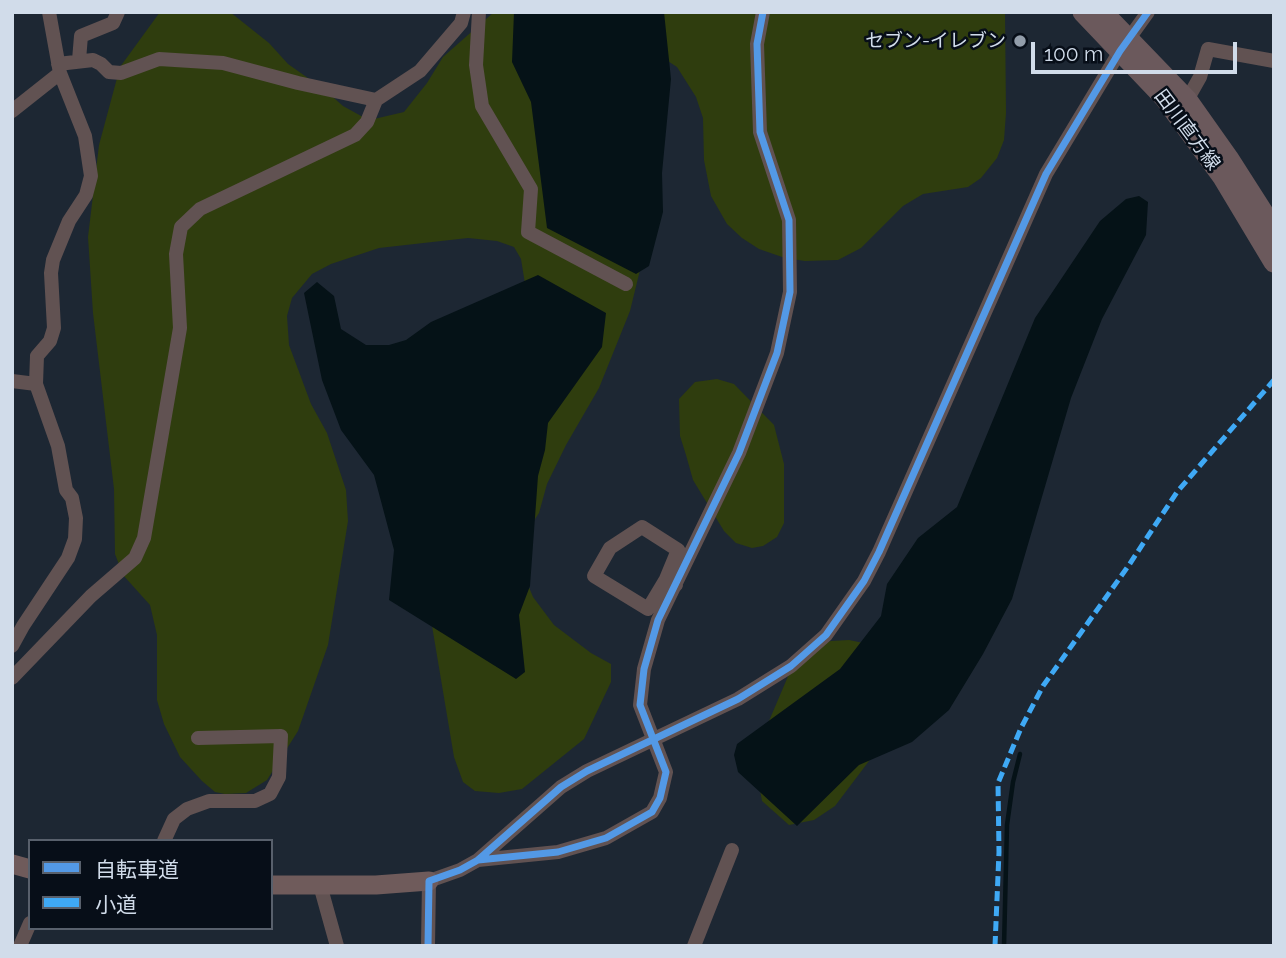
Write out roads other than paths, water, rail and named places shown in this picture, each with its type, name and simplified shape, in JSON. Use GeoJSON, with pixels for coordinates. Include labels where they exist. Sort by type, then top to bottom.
{"type":"FeatureCollection","features":[{"type":"Feature","properties":{"kind":"main road","name":"田川直方線"},"geometry":{"type":"LineString","coordinates":[[1083,12],[1187,100],[1274,230]]}},
{"type":"Feature","properties":{"kind":"main road","name":"田川直方線"},"geometry":{"type":"LineString","coordinates":[[1102,12],[1223,177],[1274,262]]}},
{"type":"Feature","properties":{"kind":"street"},"geometry":{"type":"LineString","coordinates":[[12,646],[68,558],[75,539],[76,518],[72,498],[66,490],[58,446],[36,384],[37,356],[50,341],[54,328],[51,273],[53,260],[69,220],[86,195],[91,176],[85,136],[59,68],[49,12]]}},
{"type":"Feature","properties":{"kind":"street"},"geometry":{"type":"LineString","coordinates":[[79,60],[82,36],[113,23],[118,12]]}},
{"type":"Feature","properties":{"kind":"street"},"geometry":{"type":"LineString","coordinates":[[12,678],[91,596],[135,558],[144,538],[180,328],[176,254],[181,228],[200,209],[355,135],[367,122],[376,100],[420,71],[461,23],[464,12]]}},
{"type":"Feature","properties":{"kind":"street"},"geometry":{"type":"LineString","coordinates":[[479,12],[476,65],[482,106],[531,190],[528,232],[626,284]]}},
{"type":"Feature","properties":{"kind":"street"},"geometry":{"type":"LineString","coordinates":[[478,860],[558,852],[606,838],[632,826],[652,812],[660,797],[666,772],[640,705],[644,669],[671,582],[678,550],[642,527],[610,548],[594,576],[648,609],[671,582],[739,453],[777,352],[790,292],[789,220],[760,132],[757,44],[763,12]]}},
{"type":"Feature","properties":{"kind":"street"},"geometry":{"type":"LineString","coordinates":[[273,885],[376,885],[429,881],[460,870],[478,860],[561,787],[596,766],[738,699],[791,666],[826,635],[864,581],[1046,174],[1148,12]]}},
{"type":"Feature","properties":{"kind":"street"},"geometry":{"type":"LineString","coordinates":[[1187,100],[1200,77],[1208,49],[1274,61]]}},
{"type":"Feature","properties":{"kind":"street"},"geometry":{"type":"LineString","coordinates":[[12,111],[59,68],[79,60],[93,60],[109,72],[121,73],[159,59],[223,63],[376,100]]}},
{"type":"Feature","properties":{"kind":"street"},"geometry":{"type":"LineString","coordinates":[[12,381],[36,384]]}},
{"type":"Feature","properties":{"kind":"street"},"geometry":{"type":"LineString","coordinates":[[165,839],[174,819],[187,809],[209,801],[254,801],[270,794],[279,777],[281,736],[198,738]]}},
{"type":"Feature","properties":{"kind":"street"},"geometry":{"type":"LineString","coordinates":[[694,946],[732,850]]}},
{"type":"Feature","properties":{"kind":"street"},"geometry":{"type":"LineString","coordinates":[[428,946],[429,881]]}},
{"type":"Feature","properties":{"kind":"street"},"geometry":{"type":"LineString","coordinates":[[320,885],[337,946]]}},
{"type":"Feature","properties":{"kind":"street"},"geometry":{"type":"LineString","coordinates":[[20,946],[28,927]]}},
{"type":"Feature","properties":{"kind":"waterway"},"geometry":{"type":"LineString","coordinates":[[1004,946],[1007,825],[1020,754]]}},
{"type":"Feature","properties":{"kind":"place","name":"セブン-イレブン"},"geometry":{"type":"Point","coordinates":[1020,41]}}]}
